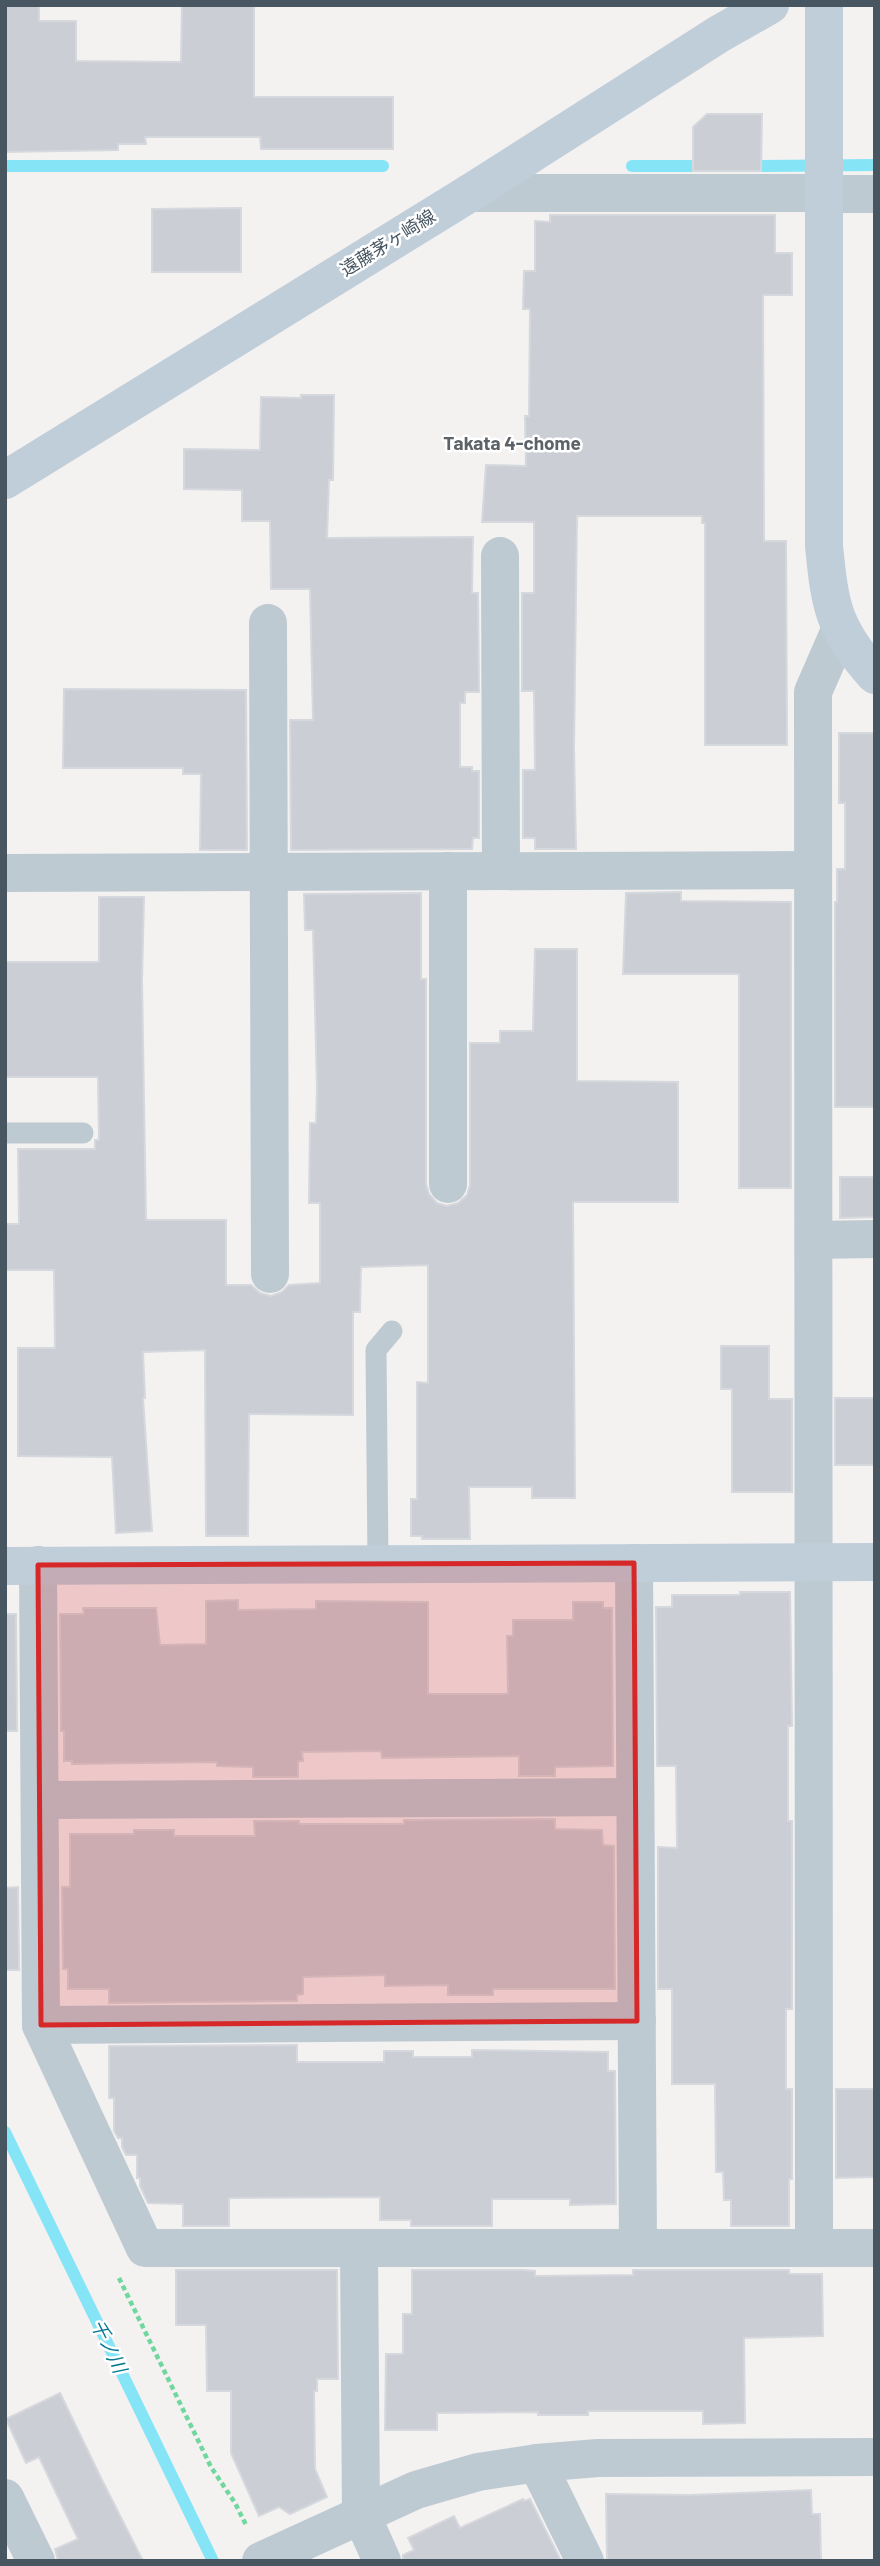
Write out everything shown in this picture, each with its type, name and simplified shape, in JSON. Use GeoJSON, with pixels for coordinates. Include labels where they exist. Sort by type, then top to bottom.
{"type":"FeatureCollection","features":[{"type":"Feature","properties":{"kind":"street","name":"遠藤茅ヶ崎線"},"geometry":{"type":"LineString","coordinates":[[5,480],[470,193],[719,34],[770,5]]}},
{"type":"Feature","properties":{"kind":"street"},"geometry":{"type":"LineString","coordinates":[[824,5],[825,149],[817,193],[824,546],[828,596],[839,629],[871,666]]}},
{"type":"Feature","properties":{"kind":"street"},"geometry":{"type":"LineString","coordinates":[[470,193],[875,194]]}},
{"type":"Feature","properties":{"kind":"street"},"geometry":{"type":"LineString","coordinates":[[500,556],[501,871]]}},
{"type":"Feature","properties":{"kind":"street"},"geometry":{"type":"LineString","coordinates":[[268,623],[270,1274]]}},
{"type":"Feature","properties":{"kind":"street"},"geometry":{"type":"LineString","coordinates":[[814,2248],[813,692],[839,629]]}},
{"type":"Feature","properties":{"kind":"street"},"geometry":{"type":"LineString","coordinates":[[5,873],[812,870]]}},
{"type":"Feature","properties":{"kind":"street"},"geometry":{"type":"LineString","coordinates":[[448,872],[448,1184]]}},
{"type":"Feature","properties":{"kind":"street"},"geometry":{"type":"LineString","coordinates":[[815,1240],[875,1239]]}},
{"type":"Feature","properties":{"kind":"street"},"geometry":{"type":"LineString","coordinates":[[875,1562],[22,1566],[40,1800],[41,2025],[145,2248],[875,2248]]}},
{"type":"Feature","properties":{"kind":"street"},"geometry":{"type":"LineString","coordinates":[[634,1563],[638,2247]]}},
{"type":"Feature","properties":{"kind":"street"},"geometry":{"type":"LineString","coordinates":[[40,1800],[635,1797]]}},
{"type":"Feature","properties":{"kind":"street"},"geometry":{"type":"LineString","coordinates":[[41,2025],[637,2021]]}},
{"type":"Feature","properties":{"kind":"street"},"geometry":{"type":"LineString","coordinates":[[359,2248],[361,2514],[382,2561]]}},
{"type":"Feature","properties":{"kind":"street"},"geometry":{"type":"LineString","coordinates":[[262,2560],[416,2490],[466,2476],[537,2463],[598,2458],[875,2457]]}},
{"type":"Feature","properties":{"kind":"street"},"geometry":{"type":"LineString","coordinates":[[537,2463],[585,2561]]}},
{"type":"Feature","properties":{"kind":"street"},"geometry":{"type":"LineString","coordinates":[[5,2498],[36,2561]]}},
{"type":"Feature","properties":{"kind":"lane"},"geometry":{"type":"LineString","coordinates":[[5,1133],[83,1133]]}},
{"type":"Feature","properties":{"kind":"lane"},"geometry":{"type":"LineString","coordinates":[[378,1564],[376,1350],[392,1331]]}},
{"type":"Feature","properties":{"kind":"path"},"geometry":{"type":"LineString","coordinates":[[114,2269],[212,2467],[235,2502],[262,2560]]}},
{"type":"Feature","properties":{"kind":"highlighted area"},"geometry":{"type":"Polygon","coordinates":[[[634,1563],[637,2021],[41,2025],[38,1565],[634,1563]]]}},
{"type":"Feature","properties":{"kind":"building"},"geometry":{"type":"Polygon","coordinates":[[[5,5],[39,5],[39,21],[76,21],[76,61],[181,62],[182,5],[254,5],[254,97],[393,97],[393,149],[261,149],[260,137],[145,137],[146,144],[118,144],[118,150],[5,152],[5,5]]]}},
{"type":"Feature","properties":{"kind":"building"},"geometry":{"type":"Polygon","coordinates":[[[707,114],[762,114],[761,171],[693,171],[693,127],[707,114]]]}},
{"type":"Feature","properties":{"kind":"building"},"geometry":{"type":"Polygon","coordinates":[[[241,208],[241,272],[152,272],[152,209],[241,208]]]}},
{"type":"Feature","properties":{"kind":"building"},"geometry":{"type":"Polygon","coordinates":[[[550,215],[775,215],[775,253],[792,253],[792,295],[763,295],[764,541],[786,541],[787,745],[705,745],[705,523],[702,523],[702,516],[577,516],[574,748],[576,849],[535,849],[535,838],[523,838],[523,770],[535,770],[534,691],[522,691],[522,593],[534,593],[534,522],[482,522],[486,465],[526,466],[525,416],[529,416],[530,309],[523,309],[524,271],[535,271],[535,221],[550,222],[550,215]]]}},
{"type":"Feature","properties":{"kind":"building"},"geometry":{"type":"Polygon","coordinates":[[[301,395],[334,395],[333,480],[329,480],[327,538],[473,537],[472,593],[478,593],[479,692],[465,692],[465,703],[460,703],[460,767],[472,767],[472,771],[479,771],[479,838],[473,838],[472,849],[291,850],[290,720],[313,720],[310,589],[271,589],[270,521],[242,521],[242,490],[184,489],[184,449],[260,450],[261,397],[301,398],[301,395]]]}},
{"type":"Feature","properties":{"kind":"building"},"geometry":{"type":"Polygon","coordinates":[[[64,689],[246,690],[247,850],[200,850],[201,774],[183,774],[183,768],[63,768],[64,689]]]}},
{"type":"Feature","properties":{"kind":"building"},"geometry":{"type":"Polygon","coordinates":[[[839,733],[875,733],[875,1107],[835,1107],[835,902],[837,869],[845,869],[845,803],[839,803],[839,733]]]}},
{"type":"Feature","properties":{"kind":"building"},"geometry":{"type":"Polygon","coordinates":[[[681,892],[681,901],[791,902],[791,1188],[739,1188],[739,974],[623,974],[626,893],[681,892]]]}},
{"type":"Feature","properties":{"kind":"building"},"geometry":{"type":"Polygon","coordinates":[[[421,893],[421,979],[426,979],[426,1184],[429,1194],[437,1203],[447,1206],[458,1203],[467,1195],[470,1185],[470,1043],[500,1043],[500,1031],[533,1031],[535,949],[577,949],[577,1081],[678,1082],[678,1202],[573,1202],[575,1498],[532,1498],[532,1487],[469,1487],[470,1539],[422,1539],[422,1536],[411,1536],[411,1499],[417,1499],[417,1382],[428,1383],[428,1265],[361,1267],[360,1312],[353,1312],[353,1415],[249,1414],[248,1536],[206,1536],[205,1350],[143,1352],[143,1398],[152,1531],[116,1533],[112,1457],[18,1456],[18,1348],[55,1348],[54,1270],[5,1270],[5,1224],[19,1224],[18,1149],[95,1149],[95,1140],[99,1140],[98,1077],[5,1077],[5,962],[99,962],[99,897],[144,897],[142,980],[146,1220],[226,1220],[226,1285],[251,1285],[260,1293],[271,1296],[282,1292],[289,1285],[320,1283],[320,1203],[309,1203],[310,1123],[316,1123],[317,1088],[313,930],[305,930],[304,894],[421,893]]]}},
{"type":"Feature","properties":{"kind":"building"},"geometry":{"type":"Polygon","coordinates":[[[840,1177],[875,1177],[875,1217],[840,1218],[840,1177]]]}},
{"type":"Feature","properties":{"kind":"building"},"geometry":{"type":"Polygon","coordinates":[[[721,1346],[769,1346],[769,1399],[792,1399],[792,1492],[732,1492],[732,1389],[721,1389],[721,1346]]]}},
{"type":"Feature","properties":{"kind":"building"},"geometry":{"type":"Polygon","coordinates":[[[835,1398],[875,1398],[875,1465],[835,1465],[835,1398]]]}},
{"type":"Feature","properties":{"kind":"building"},"geometry":{"type":"Polygon","coordinates":[[[740,1592],[790,1592],[792,1726],[788,1726],[788,1821],[792,1821],[792,2009],[786,2009],[786,2089],[792,2089],[789,2226],[731,2226],[731,2200],[724,2200],[723,2172],[716,2172],[715,2084],[672,2084],[672,1989],[658,1989],[658,1847],[677,1848],[676,1766],[657,1766],[656,1607],[672,1607],[672,1595],[740,1595],[740,1592]]]}},
{"type":"Feature","properties":{"kind":"building"},"geometry":{"type":"Polygon","coordinates":[[[238,1600],[238,1610],[316,1609],[316,1601],[428,1602],[428,1694],[508,1694],[507,1636],[513,1636],[513,1620],[573,1620],[573,1602],[603,1602],[603,1608],[612,1608],[613,1766],[555,1767],[555,1776],[519,1776],[519,1756],[382,1758],[381,1751],[302,1752],[303,1761],[298,1761],[298,1777],[253,1777],[253,1767],[217,1766],[217,1762],[72,1764],[72,1761],[64,1761],[64,1731],[61,1731],[60,1614],[84,1614],[83,1608],[156,1608],[160,1645],[206,1644],[206,1601],[238,1600]]]}},
{"type":"Feature","properties":{"kind":"building"},"geometry":{"type":"Polygon","coordinates":[[[5,1614],[16,1614],[17,1731],[5,1731],[5,1614]]]}},
{"type":"Feature","properties":{"kind":"building"},"geometry":{"type":"Polygon","coordinates":[[[555,1819],[555,1829],[602,1830],[603,1845],[614,1846],[615,1989],[493,1989],[493,1995],[448,1995],[448,1985],[385,1986],[385,1975],[303,1977],[303,1994],[297,1995],[297,2001],[109,2003],[109,1989],[68,1989],[68,1969],[63,1969],[62,1887],[70,1887],[70,1834],[134,1834],[134,1830],[174,1830],[174,1836],[255,1836],[254,1821],[404,1824],[404,1820],[555,1819]]]}},
{"type":"Feature","properties":{"kind":"building"},"geometry":{"type":"Polygon","coordinates":[[[18,1887],[19,1970],[5,1970],[5,1888],[18,1887]]]}},
{"type":"Feature","properties":{"kind":"building"},"geometry":{"type":"Polygon","coordinates":[[[297,2045],[297,2062],[384,2062],[384,2051],[413,2051],[413,2057],[472,2057],[472,2050],[608,2052],[608,2071],[615,2071],[616,2204],[570,2205],[570,2199],[492,2199],[492,2226],[411,2226],[411,2220],[380,2220],[380,2197],[229,2198],[229,2226],[183,2226],[183,2204],[148,2203],[140,2186],[140,2178],[137,2178],[137,2155],[126,2155],[122,2138],[118,2138],[114,2131],[114,2098],[109,2098],[109,2046],[297,2045]]]}},
{"type":"Feature","properties":{"kind":"building"},"geometry":{"type":"Polygon","coordinates":[[[836,2089],[875,2089],[875,2177],[836,2178],[836,2089]]]}},
{"type":"Feature","properties":{"kind":"building"},"geometry":{"type":"Polygon","coordinates":[[[176,2270],[337,2270],[338,2379],[317,2379],[317,2391],[314,2391],[315,2469],[327,2497],[290,2514],[279,2507],[259,2516],[231,2453],[231,2391],[207,2391],[206,2325],[176,2325],[176,2270]]]}},
{"type":"Feature","properties":{"kind":"building"},"geometry":{"type":"Polygon","coordinates":[[[412,2270],[524,2270],[535,2271],[535,2276],[633,2275],[633,2270],[789,2270],[789,2274],[822,2274],[823,2336],[744,2338],[745,2423],[703,2424],[703,2411],[588,2411],[588,2415],[538,2415],[538,2412],[437,2413],[437,2430],[385,2430],[386,2354],[403,2354],[403,2314],[412,2314],[412,2270]]]}},
{"type":"Feature","properties":{"kind":"building"},"geometry":{"type":"Polygon","coordinates":[[[60,2393],[143,2561],[58,2561],[55,2549],[78,2539],[39,2457],[26,2463],[6,2419],[60,2393]]]}},
{"type":"Feature","properties":{"kind":"building"},"geometry":{"type":"Polygon","coordinates":[[[811,2490],[812,2514],[820,2514],[821,2561],[607,2561],[606,2494],[691,2495],[811,2490]]]}},
{"type":"Feature","properties":{"kind":"building"},"geometry":{"type":"Polygon","coordinates":[[[523,2499],[530,2499],[561,2561],[403,2561],[403,2555],[414,2550],[408,2538],[454,2516],[460,2528],[523,2499]]]}},
{"type":"Feature","properties":{"kind":"waterway"},"geometry":{"type":"LineString","coordinates":[[746,166],[875,165]]}},
{"type":"Feature","properties":{"kind":"waterway"},"geometry":{"type":"LineString","coordinates":[[5,166],[383,166]]}},
{"type":"Feature","properties":{"kind":"waterway"},"geometry":{"type":"LineString","coordinates":[[632,166],[710,166]]}},
{"type":"Feature","properties":{"kind":"waterway","name":"千ノ川"},"geometry":{"type":"LineString","coordinates":[[5,2132],[213,2561]]}},
{"type":"Feature","properties":{"kind":"district","name":"Takata 4-chome"},"geometry":{"type":"Point","coordinates":[512,443]}}]}
